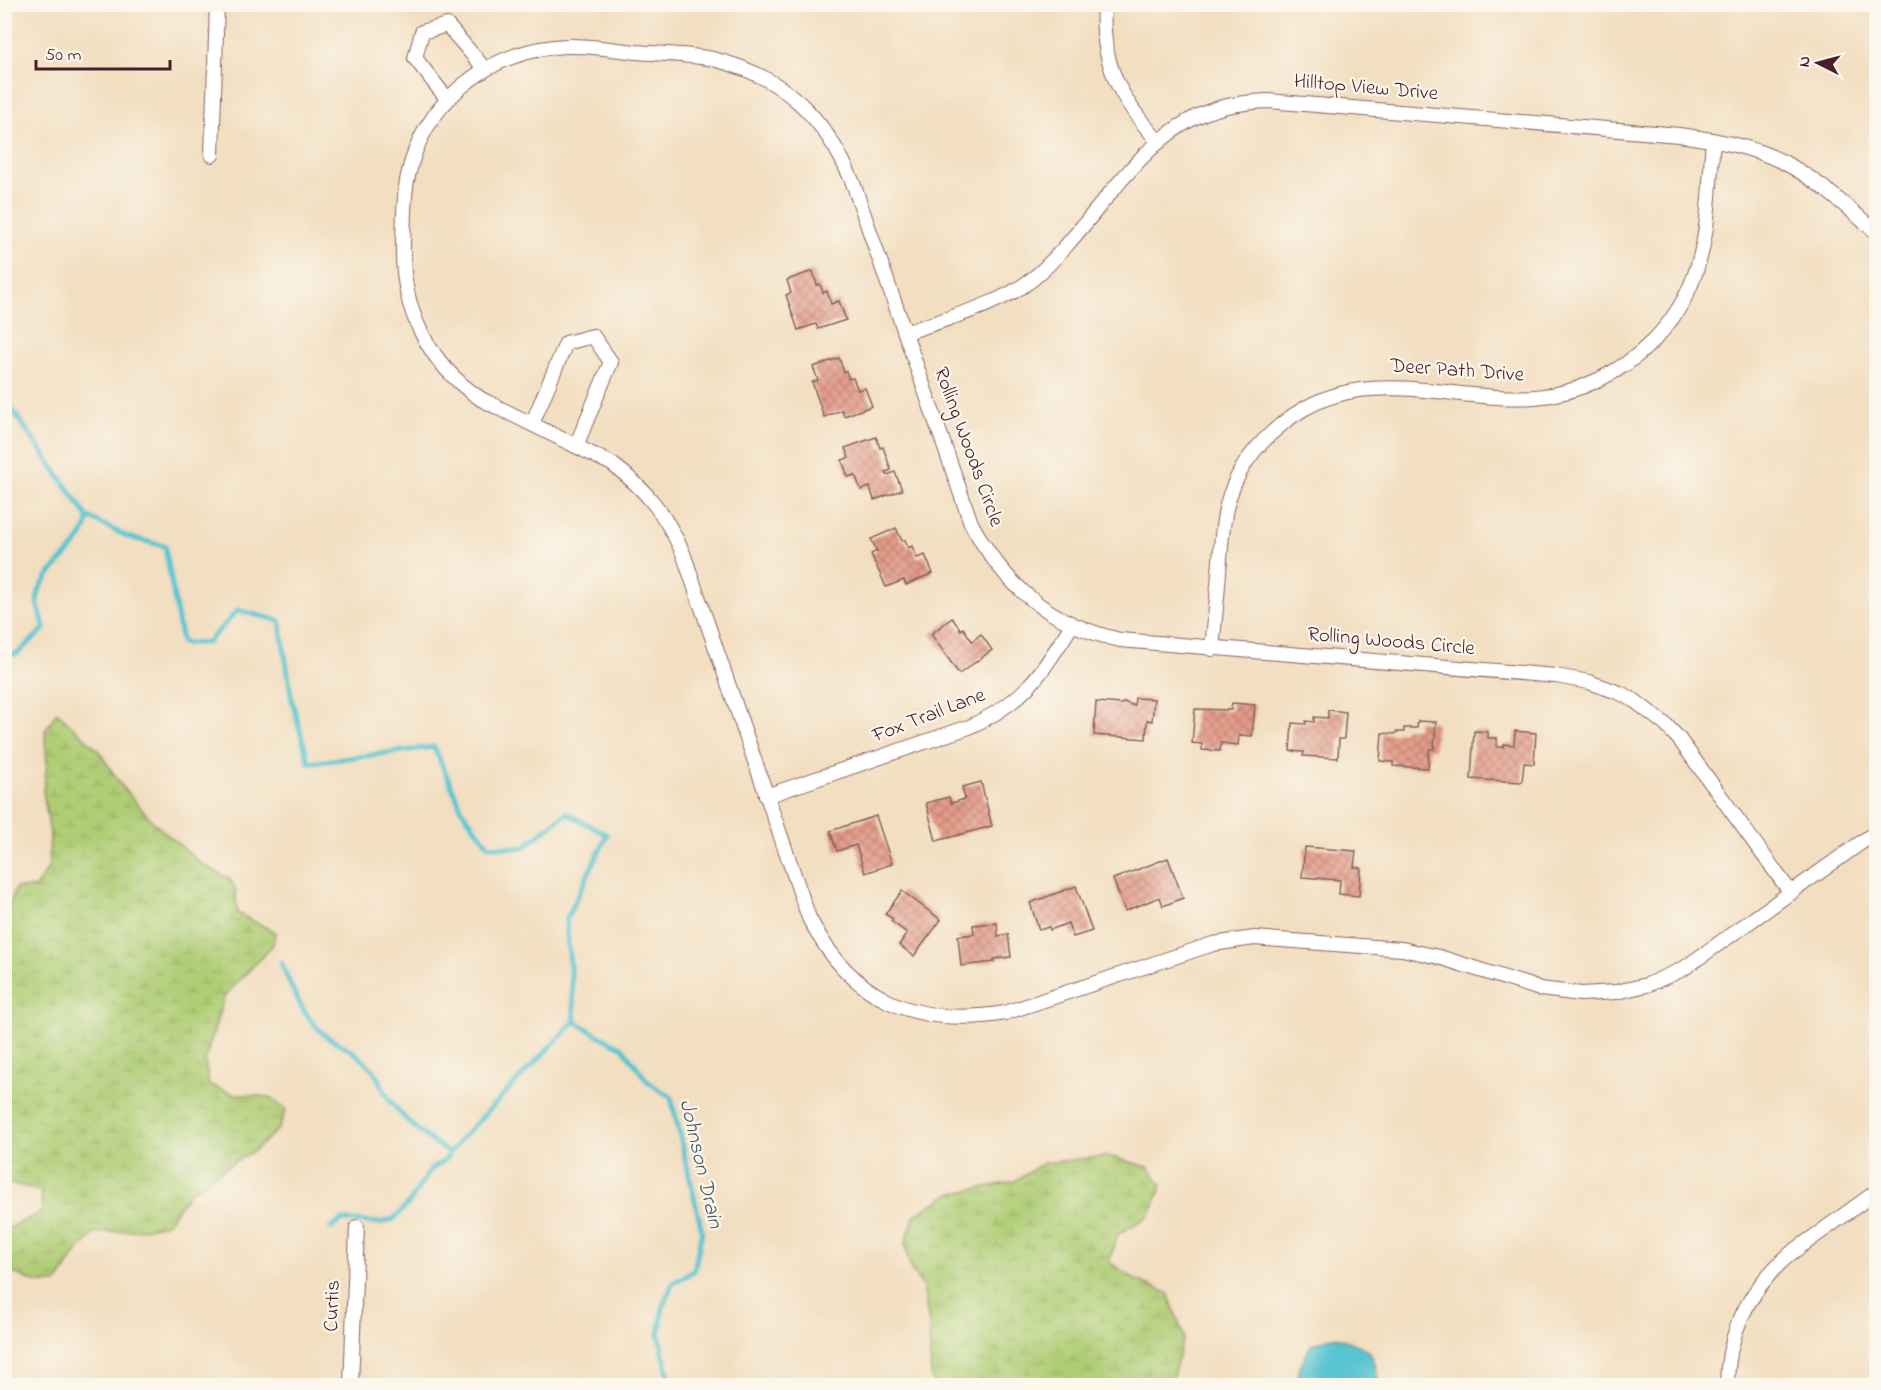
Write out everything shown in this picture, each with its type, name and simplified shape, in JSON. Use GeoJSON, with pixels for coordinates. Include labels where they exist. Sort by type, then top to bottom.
{"type":"FeatureCollection","features":[{"type":"Feature","properties":{"kind":"street"},"geometry":{"type":"LineString","coordinates":[[212,154],[218,4]]}},
{"type":"Feature","properties":{"kind":"street"},"geometry":{"type":"LineString","coordinates":[[1104,4],[1104,37],[1113,75],[1125,101],[1158,141]]}},
{"type":"Feature","properties":{"kind":"street"},"geometry":{"type":"LineString","coordinates":[[447,99],[415,58],[422,32],[447,25],[485,69]]}},
{"type":"Feature","properties":{"kind":"street","name":"Rolling Woods Circle"},"geometry":{"type":"LineString","coordinates":[[1791,893],[1679,739],[1651,712],[1620,693],[1589,682],[1556,676],[1120,640],[1072,625],[1049,613],[1023,593],[1000,569],[981,541],[963,504],[843,159],[814,116],[777,85],[742,68],[712,59],[580,47],[556,47],[510,57],[485,69],[463,84],[447,99],[423,133],[414,154],[404,200],[403,260],[408,301],[416,324],[428,346],[453,377],[481,399],[612,464],[632,479],[653,500],[670,525],[683,553],[809,918],[820,940],[834,959],[859,984],[884,1000],[917,1013],[946,1018],[976,1018],[1005,1013],[1213,944],[1254,938],[1402,950],[1439,957],[1540,989],[1581,994],[1616,992],[1647,985],[1683,969],[1791,893],[1876,832]]}},
{"type":"Feature","properties":{"kind":"street","name":"Hilltop View Drive"},"geometry":{"type":"LineString","coordinates":[[905,333],[997,300],[1033,278],[1056,257],[1158,141],[1183,123],[1210,111],[1239,103],[1268,101],[1667,134],[1713,140],[1748,148],[1785,163],[1807,176],[1876,232]]}},
{"type":"Feature","properties":{"kind":"street","name":"Deer Path Drive"},"geometry":{"type":"LineString","coordinates":[[1212,649],[1226,507],[1239,472],[1262,442],[1283,422],[1303,409],[1324,399],[1353,390],[1394,387],[1505,397],[1537,396],[1580,387],[1601,379],[1623,366],[1643,351],[1665,329],[1681,306],[1694,278],[1704,241],[1713,140]]}},
{"type":"Feature","properties":{"kind":"street"},"geometry":{"type":"LineString","coordinates":[[532,424],[566,343],[593,336],[611,362],[576,446]]}},
{"type":"Feature","properties":{"kind":"street","name":"Fox Trail Lane"},"geometry":{"type":"LineString","coordinates":[[766,796],[969,727],[994,715],[1017,699],[1033,683],[1072,625]]}},
{"type":"Feature","properties":{"kind":"street"},"geometry":{"type":"LineString","coordinates":[[1727,1386],[1729,1354],[1735,1332],[1757,1288],[1790,1254],[1876,1192]]}},
{"type":"Feature","properties":{"kind":"street","name":"Curtis"},"geometry":{"type":"LineString","coordinates":[[351,1386],[357,1227]]}},
{"type":"Feature","properties":{"kind":"green space"},"geometry":{"type":"Polygon","coordinates":[[[57,712],[98,750],[121,785],[154,823],[203,865],[230,879],[236,891],[237,913],[275,932],[273,945],[224,997],[205,1060],[209,1085],[234,1094],[270,1097],[286,1110],[279,1128],[254,1151],[190,1192],[166,1224],[137,1230],[95,1233],[78,1250],[57,1283],[37,1283],[5,1269],[5,1230],[42,1212],[41,1191],[5,1184],[4,918],[16,888],[35,888],[49,867],[50,833],[43,791],[47,763],[45,731],[57,712]]]}},
{"type":"Feature","properties":{"kind":"green space"},"geometry":{"type":"Polygon","coordinates":[[[1108,1156],[1148,1167],[1162,1185],[1149,1216],[1118,1234],[1109,1262],[1136,1280],[1168,1293],[1184,1337],[1173,1376],[1157,1386],[934,1385],[931,1375],[929,1324],[923,1287],[911,1269],[905,1244],[915,1215],[949,1194],[1013,1182],[1044,1163],[1108,1156]]]}},
{"type":"Feature","properties":{"kind":"water"},"geometry":{"type":"Polygon","coordinates":[[[1335,1336],[1368,1351],[1375,1363],[1379,1385],[1296,1385],[1301,1364],[1311,1345],[1335,1336]]]}},
{"type":"Feature","properties":{"kind":"building"},"geometry":{"type":"Polygon","coordinates":[[[813,271],[817,285],[820,284],[823,293],[827,291],[831,304],[839,301],[846,320],[818,329],[816,324],[798,330],[786,295],[791,293],[787,280],[813,271]]]}},
{"type":"Feature","properties":{"kind":"building"},"geometry":{"type":"Polygon","coordinates":[[[839,358],[844,372],[846,371],[849,379],[853,378],[858,390],[865,388],[872,406],[844,416],[842,410],[824,417],[812,382],[818,380],[813,367],[839,358]]]}},
{"type":"Feature","properties":{"kind":"building"},"geometry":{"type":"Polygon","coordinates":[[[876,437],[880,448],[883,447],[891,470],[886,472],[887,475],[895,472],[902,490],[874,500],[870,487],[861,490],[855,475],[848,477],[842,460],[849,458],[845,448],[876,437]]]}},
{"type":"Feature","properties":{"kind":"building"},"geometry":{"type":"Polygon","coordinates":[[[896,528],[908,548],[912,546],[917,558],[925,555],[933,573],[906,585],[904,580],[886,587],[871,554],[877,551],[871,539],[896,528]]]}},
{"type":"Feature","properties":{"kind":"building"},"geometry":{"type":"Polygon","coordinates":[[[952,618],[972,641],[981,634],[992,650],[959,674],[931,634],[952,618]]]}},
{"type":"Feature","properties":{"kind":"building"},"geometry":{"type":"Polygon","coordinates":[[[1135,698],[1154,699],[1152,721],[1147,720],[1146,739],[1094,735],[1096,702],[1122,704],[1124,702],[1134,706],[1135,698]]]}},
{"type":"Feature","properties":{"kind":"building"},"geometry":{"type":"Polygon","coordinates":[[[1232,703],[1255,705],[1252,736],[1239,735],[1238,745],[1221,743],[1220,751],[1202,750],[1202,744],[1192,743],[1195,709],[1231,710],[1232,703]]]}},
{"type":"Feature","properties":{"kind":"building"},"geometry":{"type":"Polygon","coordinates":[[[1328,710],[1346,712],[1344,739],[1339,739],[1338,758],[1303,756],[1304,752],[1290,751],[1292,723],[1314,722],[1314,717],[1328,718],[1328,710]]]}},
{"type":"Feature","properties":{"kind":"building"},"geometry":{"type":"Polygon","coordinates":[[[1418,721],[1436,722],[1434,749],[1429,749],[1428,768],[1393,766],[1393,762],[1380,761],[1382,733],[1395,734],[1404,732],[1404,728],[1417,728],[1418,721]]]}},
{"type":"Feature","properties":{"kind":"building"},"geometry":{"type":"Polygon","coordinates":[[[1474,731],[1488,732],[1488,738],[1497,738],[1497,747],[1503,747],[1504,744],[1514,745],[1515,731],[1536,733],[1534,764],[1524,763],[1522,782],[1471,779],[1474,731]]]}},
{"type":"Feature","properties":{"kind":"building"},"geometry":{"type":"Polygon","coordinates":[[[981,782],[992,826],[936,841],[926,803],[949,797],[951,803],[965,799],[962,787],[981,782]]]}},
{"type":"Feature","properties":{"kind":"building"},"geometry":{"type":"Polygon","coordinates":[[[876,816],[892,864],[865,873],[856,845],[837,851],[830,831],[876,816]]]}},
{"type":"Feature","properties":{"kind":"building"},"geometry":{"type":"Polygon","coordinates":[[[1305,847],[1356,851],[1354,867],[1361,868],[1359,896],[1339,894],[1340,880],[1302,877],[1305,847]]]}},
{"type":"Feature","properties":{"kind":"building"},"geometry":{"type":"Polygon","coordinates":[[[1168,858],[1183,898],[1163,906],[1160,897],[1125,911],[1113,879],[1168,858]]]}},
{"type":"Feature","properties":{"kind":"building"},"geometry":{"type":"Polygon","coordinates":[[[1076,886],[1092,931],[1073,937],[1068,923],[1050,930],[1049,927],[1039,930],[1030,903],[1076,886]]]}},
{"type":"Feature","properties":{"kind":"building"},"geometry":{"type":"Polygon","coordinates":[[[902,891],[941,920],[914,956],[899,945],[907,933],[885,914],[902,891]]]}},
{"type":"Feature","properties":{"kind":"building"},"geometry":{"type":"Polygon","coordinates":[[[997,923],[998,936],[1008,934],[1011,957],[994,959],[994,962],[961,966],[958,936],[974,934],[973,925],[997,923]]]}},
{"type":"Feature","properties":{"kind":"waterway","name":"Johnson Drain"},"geometry":{"type":"LineString","coordinates":[[4,398],[88,517],[128,537],[165,546],[182,643],[207,643],[238,610],[280,621],[292,701],[309,763],[434,747],[463,812],[489,846],[523,848],[566,813],[607,835],[566,920],[575,1021]]}},
{"type":"Feature","properties":{"kind":"waterway"},"geometry":{"type":"LineString","coordinates":[[4,657],[18,653],[44,629],[37,604],[38,594],[42,584],[81,537],[88,517]]}},
{"type":"Feature","properties":{"kind":"waterway"},"geometry":{"type":"LineString","coordinates":[[281,962],[299,1002],[318,1029],[363,1060],[374,1071],[387,1096],[409,1123],[450,1153]]}},
{"type":"Feature","properties":{"kind":"waterway","name":"Johnson Drain"},"geometry":{"type":"LineString","coordinates":[[575,1021],[623,1048],[648,1082],[671,1097],[702,1231],[694,1271],[673,1283],[663,1306],[659,1335],[671,1386]]}},
{"type":"Feature","properties":{"kind":"waterway"},"geometry":{"type":"LineString","coordinates":[[331,1228],[342,1220],[380,1223],[394,1219],[409,1203],[431,1169],[444,1161],[460,1140],[575,1021]]}}]}
